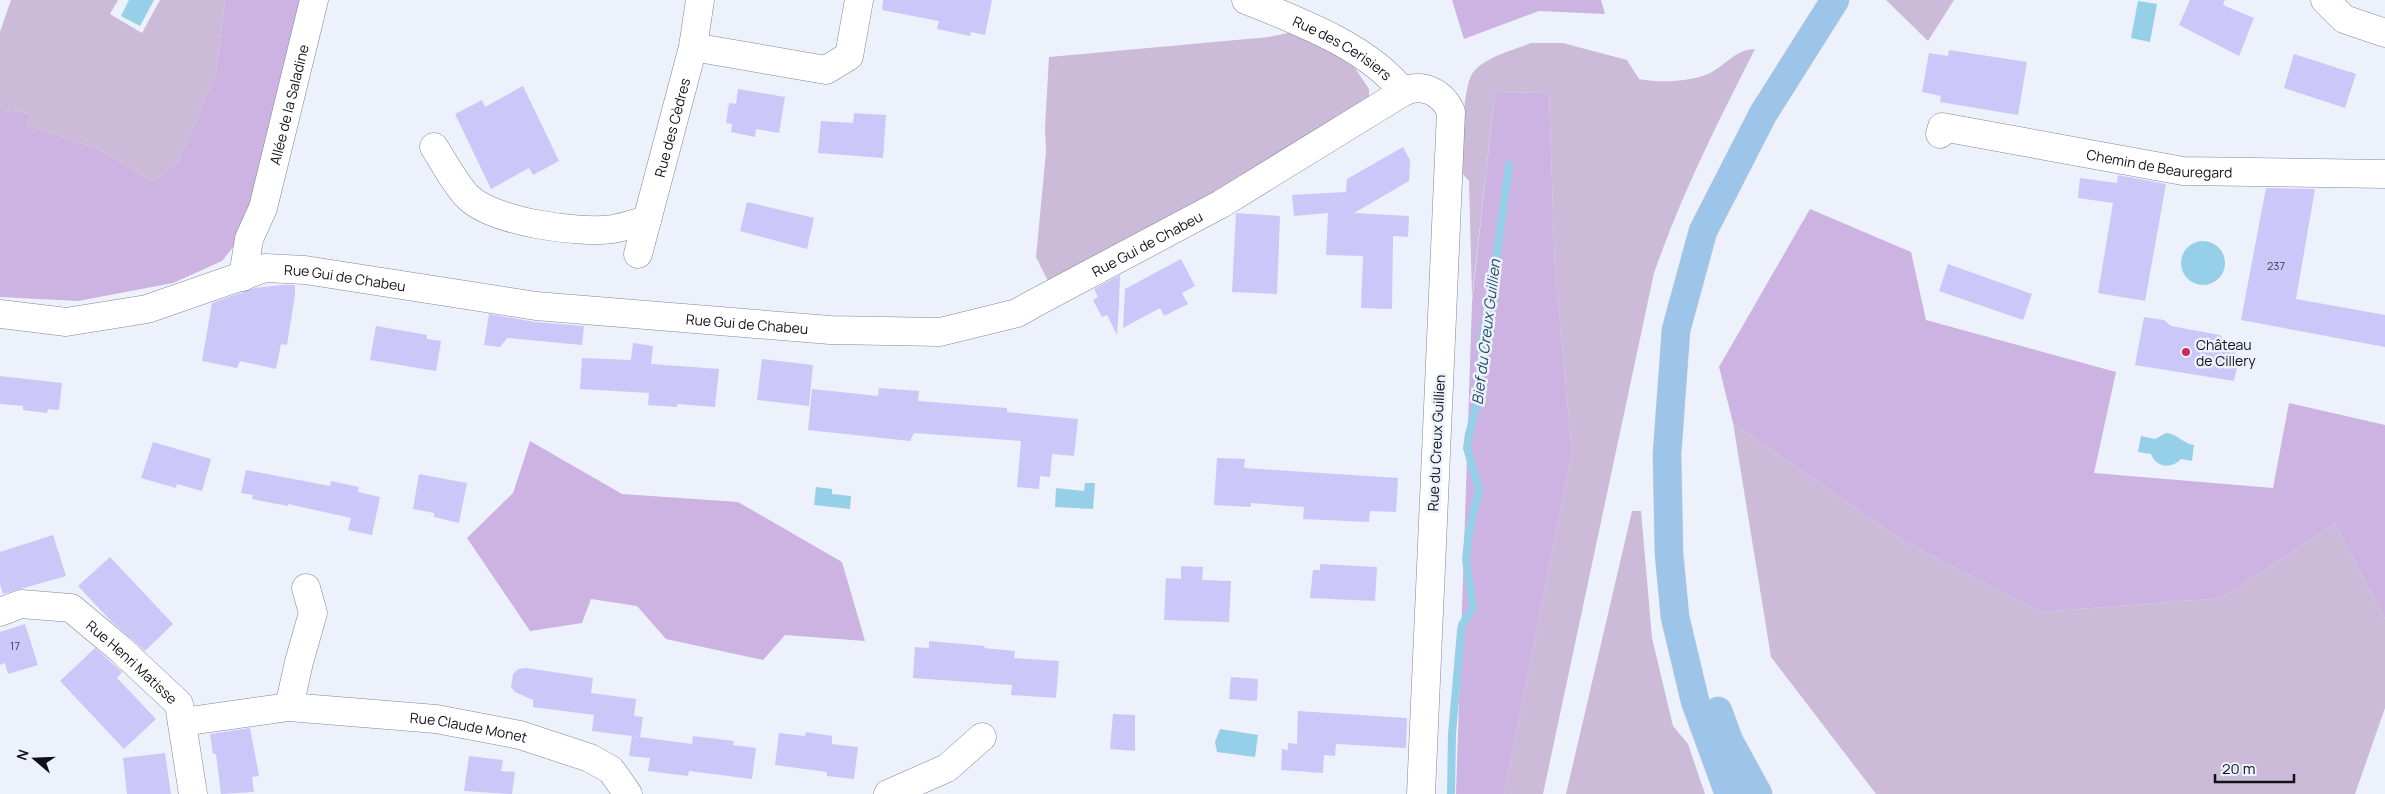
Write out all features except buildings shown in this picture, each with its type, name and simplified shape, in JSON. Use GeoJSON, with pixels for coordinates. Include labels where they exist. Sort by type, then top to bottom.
{"type":"FeatureCollection","features":[{"type":"Feature","properties":{"kind":"main road"},"geometry":{"type":"LineString","coordinates":[[1729,794],[1695,701],[1675,617],[1669,554],[1666,454],[1676,330],[1703,231],[1763,114],[1835,0]]}},
{"type":"Feature","properties":{"kind":"main road"},"geometry":{"type":"LineString","coordinates":[[1669,554],[1687,625],[1729,740],[1758,794]]}},
{"type":"Feature","properties":{"kind":"street","name":"Allée de la Saladine"},"geometry":{"type":"LineString","coordinates":[[254,272],[248,239],[263,208],[314,0]]}},
{"type":"Feature","properties":{"kind":"street","name":"Rue des Cèdres"},"geometry":{"type":"LineString","coordinates":[[638,254],[693,47],[700,0]]}},
{"type":"Feature","properties":{"kind":"street"},"geometry":{"type":"LineString","coordinates":[[693,47],[826,70],[848,56],[859,0]]}},
{"type":"Feature","properties":{"kind":"street","name":"Rue des Cerisiers"},"geometry":{"type":"LineString","coordinates":[[1246,0],[1307,25],[1372,60],[1393,78],[1403,92]]}},
{"type":"Feature","properties":{"kind":"street"},"geometry":{"type":"LineString","coordinates":[[2325,0],[2344,19],[2385,33]]}},
{"type":"Feature","properties":{"kind":"street","name":"Rue Gui de Chabeu"},"geometry":{"type":"LineString","coordinates":[[0,314],[66,322],[148,309],[254,272],[305,270],[545,307],[830,330],[940,332],[1016,313],[1221,204],[1403,92],[1423,88],[1441,96]]}},
{"type":"Feature","properties":{"kind":"street","name":"Rue du Creux Guillien"},"geometry":{"type":"LineString","coordinates":[[1421,794],[1451,112],[1447,102],[1441,96]]}},
{"type":"Feature","properties":{"kind":"street","name":"Chemin de Beauregard"},"geometry":{"type":"LineString","coordinates":[[1940,134],[1942,127],[2183,171],[2385,174]]}},
{"type":"Feature","properties":{"kind":"street"},"geometry":{"type":"LineString","coordinates":[[434,147],[469,198],[488,211],[528,223],[572,229],[612,229],[647,220]]}},
{"type":"Feature","properties":{"kind":"street"},"geometry":{"type":"LineString","coordinates":[[289,707],[313,613],[306,588]]}},
{"type":"Feature","properties":{"kind":"street","name":"Rue Henri Matisse"},"geometry":{"type":"LineString","coordinates":[[0,612],[21,604],[71,608],[120,648],[179,704],[193,794]]}},
{"type":"Feature","properties":{"kind":"street","name":"Rue Claude Monet"},"geometry":{"type":"LineString","coordinates":[[182,722],[289,707],[436,719],[520,735],[590,758],[611,770],[628,794]]}},
{"type":"Feature","properties":{"kind":"street"},"geometry":{"type":"LineString","coordinates":[[888,794],[947,768],[982,737]]}},
{"type":"Feature","properties":{"kind":"shaded area"},"geometry":{"type":"Polygon","coordinates":[[[11,0],[118,0],[110,14],[142,33],[160,0],[225,0],[216,73],[178,162],[153,182],[101,150],[27,125],[30,113],[4,110],[0,106],[0,32],[11,0]]]}},
{"type":"Feature","properties":{"kind":"shaded area"},"geometry":{"type":"Polygon","coordinates":[[[225,0],[302,0],[246,231],[222,261],[173,283],[78,301],[0,297],[0,106],[4,110],[30,113],[27,125],[101,150],[153,182],[178,162],[216,73],[225,0]]]}},
{"type":"Feature","properties":{"kind":"shaded area"},"geometry":{"type":"Polygon","coordinates":[[[1452,0],[1601,0],[1605,14],[1539,11],[1464,39],[1452,0]]]}},
{"type":"Feature","properties":{"kind":"shaded area"},"geometry":{"type":"Polygon","coordinates":[[[1886,0],[1954,0],[1928,41],[1886,0]]]}},
{"type":"Feature","properties":{"kind":"shaded area"},"geometry":{"type":"Polygon","coordinates":[[[1288,33],[1300,33],[1336,54],[1355,68],[1369,89],[1369,101],[1266,165],[1048,281],[1036,257],[1046,152],[1045,128],[1049,57],[1269,37],[1288,33]]]}},
{"type":"Feature","properties":{"kind":"shaded area"},"geometry":{"type":"Polygon","coordinates":[[[1531,43],[1563,43],[1627,60],[1639,79],[1656,81],[1700,77],[1714,71],[1736,55],[1755,49],[1688,187],[1654,273],[1543,794],[1504,794],[1572,453],[1555,271],[1549,92],[1495,93],[1472,298],[1469,181],[1462,173],[1463,135],[1467,89],[1470,77],[1475,70],[1494,57],[1531,43]]]}},
{"type":"Feature","properties":{"kind":"shaded area"},"geometry":{"type":"Polygon","coordinates":[[[1549,92],[1555,271],[1572,453],[1504,794],[1456,794],[1472,302],[1495,93],[1549,92]]]}},
{"type":"Feature","properties":{"kind":"shaded area"},"geometry":{"type":"Polygon","coordinates":[[[1810,209],[1911,252],[1926,320],[2116,372],[2094,473],[2273,488],[2289,403],[2385,425],[2385,619],[2335,524],[2221,598],[2041,612],[1902,540],[1733,423],[1719,367],[1810,209]]]}},
{"type":"Feature","properties":{"kind":"shaded area"},"geometry":{"type":"Polygon","coordinates":[[[1733,423],[1902,540],[2041,612],[2221,598],[2335,524],[2385,619],[2385,708],[2355,794],[1876,794],[1771,657],[1733,423]]]}},
{"type":"Feature","properties":{"kind":"shaded area"},"geometry":{"type":"Polygon","coordinates":[[[530,441],[622,494],[738,502],[842,562],[865,641],[785,635],[763,660],[666,639],[637,606],[591,599],[582,623],[530,631],[467,538],[513,493],[530,441]]]}},
{"type":"Feature","properties":{"kind":"shaded area"},"geometry":{"type":"Polygon","coordinates":[[[1632,511],[1641,511],[1652,638],[1673,726],[1688,744],[1705,794],[1566,794],[1632,511]]]}},
{"type":"Feature","properties":{"kind":"water"},"geometry":{"type":"Polygon","coordinates":[[[129,0],[154,0],[140,26],[121,16],[129,0]]]}},
{"type":"Feature","properties":{"kind":"water"},"geometry":{"type":"Polygon","coordinates":[[[2138,1],[2157,4],[2150,42],[2131,38],[2138,1]]]}},
{"type":"Feature","properties":{"kind":"water"},"geometry":{"type":"Polygon","coordinates":[[[2203,241],[2215,245],[2221,251],[2225,263],[2221,275],[2215,281],[2203,285],[2191,281],[2185,275],[2181,263],[2185,251],[2191,245],[2203,241]]]}},
{"type":"Feature","properties":{"kind":"water"},"geometry":{"type":"Polygon","coordinates":[[[2166,433],[2194,445],[2192,461],[2181,459],[2173,465],[2164,466],[2156,462],[2151,454],[2138,452],[2141,436],[2155,439],[2166,433]]]}},
{"type":"Feature","properties":{"kind":"water"},"geometry":{"type":"Polygon","coordinates":[[[1085,483],[1095,483],[1093,509],[1055,507],[1056,488],[1084,491],[1085,483]]]}},
{"type":"Feature","properties":{"kind":"water"},"geometry":{"type":"Polygon","coordinates":[[[816,487],[832,489],[832,494],[851,496],[850,509],[814,505],[816,487]]]}},
{"type":"Feature","properties":{"kind":"water"},"geometry":{"type":"Polygon","coordinates":[[[1220,729],[1258,735],[1255,757],[1217,752],[1215,742],[1220,729]]]}},
{"type":"Feature","properties":{"kind":"waterway","name":"Bief du Creux Guillien"},"geometry":{"type":"LineString","coordinates":[[1451,794],[1452,734],[1461,631],[1462,625],[1473,608],[1466,559],[1469,532],[1479,490],[1467,448],[1481,390],[1481,344],[1493,283],[1509,165]]}},
{"type":"Feature","properties":{"kind":"place","name":"Château de Cillery"},"geometry":{"type":"Point","coordinates":[2186,352]}}]}
